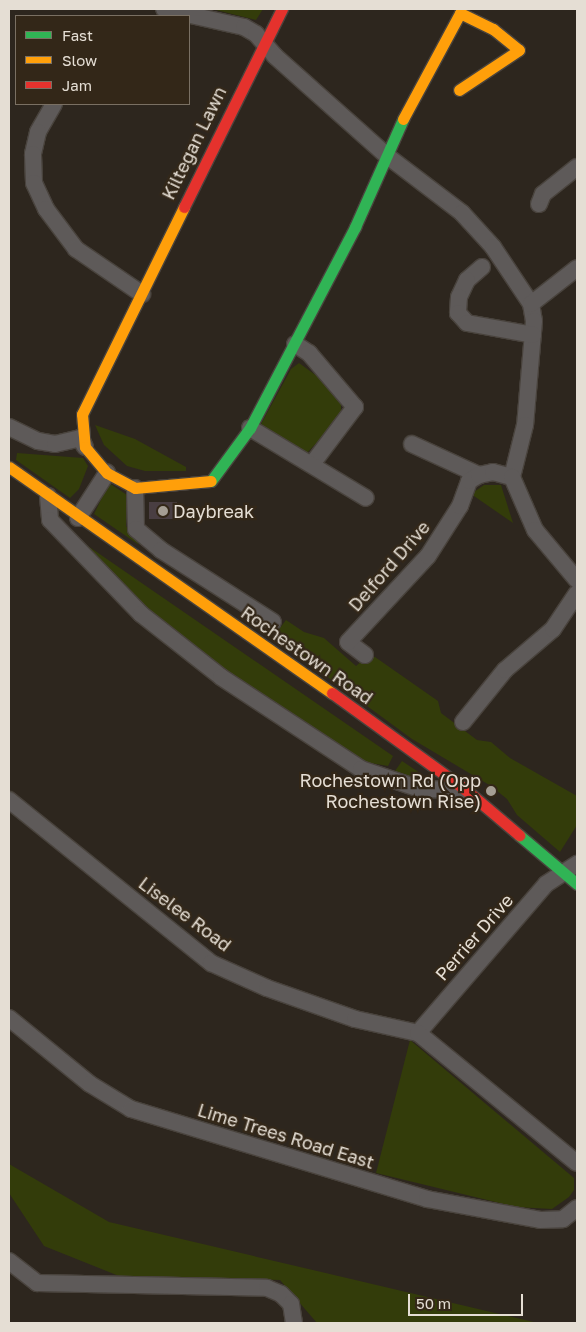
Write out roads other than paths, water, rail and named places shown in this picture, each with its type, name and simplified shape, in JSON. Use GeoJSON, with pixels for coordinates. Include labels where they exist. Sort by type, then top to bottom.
{"type":"FeatureCollection","features":[{"type":"Feature","properties":{"kind":"street"},"geometry":{"type":"LineString","coordinates":[[164,9],[244,27],[265,41],[275,56],[386,155],[462,213],[493,247],[531,304],[533,335],[525,425],[512,477],[535,530],[577,580]]}},
{"type":"Feature","properties":{"kind":"street","name":"Kiltegan Lawn"},"geometry":{"type":"LineString","coordinates":[[85,448],[82,414],[282,9]]}},
{"type":"Feature","properties":{"kind":"street"},"geometry":{"type":"LineString","coordinates":[[9,428],[55,444],[80,438],[85,448],[106,473],[135,488],[211,481],[250,428],[295,344],[386,155],[460,13],[493,29],[519,50],[459,90]]}},
{"type":"Feature","properties":{"kind":"street"},"geometry":{"type":"LineString","coordinates":[[53,105],[38,132],[33,154],[34,183],[46,209],[76,249],[142,294]]}},
{"type":"Feature","properties":{"kind":"street"},"geometry":{"type":"LineString","coordinates":[[539,204],[543,194],[577,167]]}},
{"type":"Feature","properties":{"kind":"street"},"geometry":{"type":"LineString","coordinates":[[482,267],[467,280],[459,297],[458,313],[467,323],[533,335]]}},
{"type":"Feature","properties":{"kind":"street"},"geometry":{"type":"LineString","coordinates":[[531,304],[577,268]]}},
{"type":"Feature","properties":{"kind":"street"},"geometry":{"type":"LineString","coordinates":[[295,344],[309,353],[355,407],[312,464]]}},
{"type":"Feature","properties":{"kind":"street"},"geometry":{"type":"LineString","coordinates":[[250,428],[366,498]]}},
{"type":"Feature","properties":{"kind":"street"},"geometry":{"type":"LineString","coordinates":[[412,444],[478,475],[492,472],[512,477]]}},
{"type":"Feature","properties":{"kind":"street","name":"Rochestown Road"},"geometry":{"type":"LineString","coordinates":[[9,467],[78,518],[355,709],[466,790],[570,868],[577,884]]}},
{"type":"Feature","properties":{"kind":"street"},"geometry":{"type":"LineString","coordinates":[[78,518],[106,473]]}},
{"type":"Feature","properties":{"kind":"street","name":"Delford Drive"},"geometry":{"type":"LineString","coordinates":[[365,655],[348,642],[428,556],[460,506],[469,481],[478,475]]}},
{"type":"Feature","properties":{"kind":"street"},"geometry":{"type":"LineString","coordinates":[[135,488],[136,528],[161,550],[273,622]]}},
{"type":"Feature","properties":{"kind":"street"},"geometry":{"type":"LineString","coordinates":[[48,496],[50,520],[88,555],[141,614],[221,677],[361,769],[420,789],[466,790]]}},
{"type":"Feature","properties":{"kind":"street"},"geometry":{"type":"LineString","coordinates":[[463,722],[505,670],[553,629],[577,593]]}},
{"type":"Feature","properties":{"kind":"street","name":"Liselee Road"},"geometry":{"type":"LineString","coordinates":[[9,800],[211,963],[267,988],[355,1019],[418,1033]]}},
{"type":"Feature","properties":{"kind":"street","name":"Perrier Drive"},"geometry":{"type":"LineString","coordinates":[[418,1033],[546,884],[570,868]]}},
{"type":"Feature","properties":{"kind":"street","name":"Lime Trees Road East"},"geometry":{"type":"LineString","coordinates":[[9,1018],[90,1084],[131,1109],[427,1199],[540,1220],[563,1219]]}},
{"type":"Feature","properties":{"kind":"street"},"geometry":{"type":"LineString","coordinates":[[418,1033],[577,1163]]}},
{"type":"Feature","properties":{"kind":"street"},"geometry":{"type":"LineString","coordinates":[[577,1208],[563,1219],[577,1227]]}},
{"type":"Feature","properties":{"kind":"street"},"geometry":{"type":"LineString","coordinates":[[9,1261],[38,1283],[267,1288],[281,1294],[291,1304],[294,1323]]}},
{"type":"Feature","properties":{"kind":"place","name":"Daybreak"},"geometry":{"type":"Point","coordinates":[163,511]}},
{"type":"Feature","properties":{"kind":"place","name":"Rochestown Rd (Opp Rochestown Rise)"},"geometry":{"type":"Point","coordinates":[491,791]}}]}
